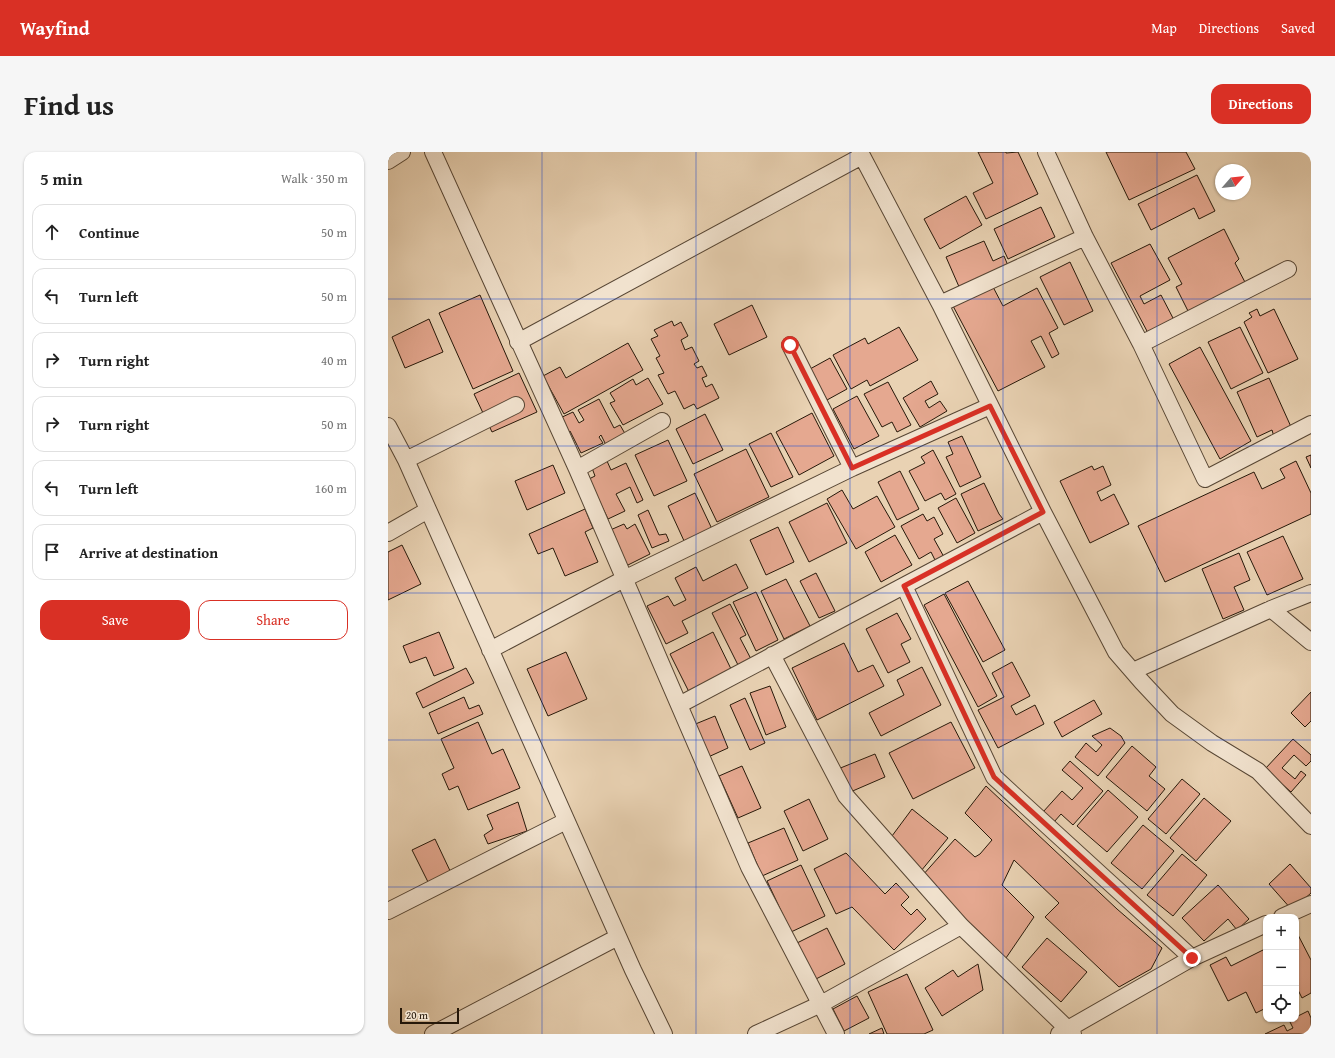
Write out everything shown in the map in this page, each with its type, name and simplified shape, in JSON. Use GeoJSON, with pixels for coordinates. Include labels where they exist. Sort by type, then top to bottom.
{"type":"FeatureCollection","features":[{"type":"Feature","properties":{"kind":"street"},"geometry":{"type":"LineString","coordinates":[[388,161],[402,152]]}},
{"type":"Feature","properties":{"kind":"street"},"geometry":{"type":"LineString","coordinates":[[433,152],[577,469],[749,867],[836,1034]]}},
{"type":"Feature","properties":{"kind":"street"},"geometry":{"type":"LineString","coordinates":[[1046,152],[1085,237],[1141,344],[1205,479],[1311,424]]}},
{"type":"Feature","properties":{"kind":"street"},"geometry":{"type":"LineString","coordinates":[[518,342],[861,154],[940,304],[1043,512],[1116,652],[1172,714],[1212,743],[1258,771],[1311,826]]}},
{"type":"Feature","properties":{"kind":"street"},"geometry":{"type":"LineString","coordinates":[[940,304],[1085,237]]}},
{"type":"Feature","properties":{"kind":"street"},"geometry":{"type":"LineString","coordinates":[[1141,344],[1288,269]]}},
{"type":"Feature","properties":{"kind":"street"},"geometry":{"type":"LineString","coordinates":[[790,345],[852,468]]}},
{"type":"Feature","properties":{"kind":"street"},"geometry":{"type":"LineString","coordinates":[[406,460],[516,405]]}},
{"type":"Feature","properties":{"kind":"street"},"geometry":{"type":"LineString","coordinates":[[490,650],[624,579],[852,468],[990,406]]}},
{"type":"Feature","properties":{"kind":"street"},"geometry":{"type":"LineString","coordinates":[[577,469],[662,421]]}},
{"type":"Feature","properties":{"kind":"street"},"geometry":{"type":"LineString","coordinates":[[388,426],[406,460],[618,937],[664,1034]]}},
{"type":"Feature","properties":{"kind":"street"},"geometry":{"type":"LineString","coordinates":[[388,533],[428,510]]}},
{"type":"Feature","properties":{"kind":"street"},"geometry":{"type":"LineString","coordinates":[[679,705],[1043,512]]}},
{"type":"Feature","properties":{"kind":"street"},"geometry":{"type":"LineString","coordinates":[[904,586],[994,777],[1192,958]]}},
{"type":"Feature","properties":{"kind":"street"},"geometry":{"type":"LineString","coordinates":[[1132,671],[1271,609],[1311,593]]}},
{"type":"Feature","properties":{"kind":"street"},"geometry":{"type":"LineString","coordinates":[[1271,609],[1311,642]]}},
{"type":"Feature","properties":{"kind":"street"},"geometry":{"type":"LineString","coordinates":[[772,655],[846,796],[961,926],[1066,1032],[1192,958],[1263,925]]}},
{"type":"Feature","properties":{"kind":"street"},"geometry":{"type":"LineString","coordinates":[[388,911],[566,821]]}},
{"type":"Feature","properties":{"kind":"street"},"geometry":{"type":"LineString","coordinates":[[1289,914],[1311,904]]}},
{"type":"Feature","properties":{"kind":"street"},"geometry":{"type":"LineString","coordinates":[[756,1034],[821,1004],[961,926]]}},
{"type":"Feature","properties":{"kind":"street"},"geometry":{"type":"LineString","coordinates":[[433,1034],[618,937]]}},
{"type":"Feature","properties":{"kind":"building"},"geometry":{"type":"Polygon","coordinates":[[[978,152],[1018,152],[1038,194],[986,219],[973,193],[993,183],[978,152]]]}},
{"type":"Feature","properties":{"kind":"building"},"geometry":{"type":"Polygon","coordinates":[[[1106,152],[1186,152],[1195,169],[1129,200],[1106,152]]]}},
{"type":"Feature","properties":{"kind":"building"},"geometry":{"type":"Polygon","coordinates":[[[1197,175],[1215,211],[1199,219],[1194,208],[1151,230],[1138,204],[1197,175]]]}},
{"type":"Feature","properties":{"kind":"building"},"geometry":{"type":"Polygon","coordinates":[[[966,196],[982,225],[940,249],[924,219],[966,196]]]}},
{"type":"Feature","properties":{"kind":"building"},"geometry":{"type":"Polygon","coordinates":[[[1041,207],[1055,237],[1008,259],[994,229],[1041,207]]]}},
{"type":"Feature","properties":{"kind":"building"},"geometry":{"type":"Polygon","coordinates":[[[1224,229],[1239,259],[1235,263],[1247,286],[1190,315],[1176,287],[1182,284],[1168,258],[1224,229]]]}},
{"type":"Feature","properties":{"kind":"building"},"geometry":{"type":"Polygon","coordinates":[[[984,241],[993,261],[1004,256],[1009,268],[960,289],[946,257],[984,241]]]}},
{"type":"Feature","properties":{"kind":"building"},"geometry":{"type":"Polygon","coordinates":[[[1150,244],[1170,280],[1140,296],[1144,304],[1161,295],[1174,320],[1148,333],[1111,263],[1150,244]]]}},
{"type":"Feature","properties":{"kind":"building"},"geometry":{"type":"Polygon","coordinates":[[[1070,262],[1093,311],[1064,325],[1040,277],[1070,262]]]}},
{"type":"Feature","properties":{"kind":"building"},"geometry":{"type":"Polygon","coordinates":[[[992,285],[1003,306],[1037,288],[1058,328],[1049,333],[1059,354],[1052,358],[1041,336],[1031,341],[1045,367],[998,391],[953,306],[992,285]]]}},
{"type":"Feature","properties":{"kind":"building"},"geometry":{"type":"Polygon","coordinates":[[[480,295],[513,371],[473,389],[439,313],[480,295]]]}},
{"type":"Feature","properties":{"kind":"building"},"geometry":{"type":"Polygon","coordinates":[[[752,305],[767,337],[729,355],[714,324],[752,305]]]}},
{"type":"Feature","properties":{"kind":"building"},"geometry":{"type":"Polygon","coordinates":[[[1257,309],[1260,316],[1274,309],[1298,359],[1268,373],[1244,322],[1252,317],[1249,313],[1257,309]]]}},
{"type":"Feature","properties":{"kind":"building"},"geometry":{"type":"Polygon","coordinates":[[[429,319],[443,352],[405,368],[392,337],[429,319]]]}},
{"type":"Feature","properties":{"kind":"building"},"geometry":{"type":"Polygon","coordinates":[[[672,321],[674,326],[681,322],[688,336],[681,340],[685,350],[692,347],[699,361],[694,364],[697,368],[702,366],[707,376],[702,378],[706,387],[712,384],[719,398],[697,409],[694,404],[684,409],[675,391],[668,394],[658,375],[664,373],[656,358],[660,356],[651,339],[658,336],[654,330],[672,321]]]}},
{"type":"Feature","properties":{"kind":"building"},"geometry":{"type":"Polygon","coordinates":[[[899,327],[918,360],[870,386],[867,380],[851,389],[833,355],[865,338],[868,344],[899,327]]]}},
{"type":"Feature","properties":{"kind":"building"},"geometry":{"type":"Polygon","coordinates":[[[1240,327],[1263,373],[1231,389],[1208,342],[1240,327]]]}},
{"type":"Feature","properties":{"kind":"building"},"geometry":{"type":"Polygon","coordinates":[[[628,343],[643,370],[564,414],[543,376],[560,367],[566,378],[628,343]]]}},
{"type":"Feature","properties":{"kind":"building"},"geometry":{"type":"Polygon","coordinates":[[[1200,347],[1251,441],[1220,459],[1169,364],[1200,347]]]}},
{"type":"Feature","properties":{"kind":"building"},"geometry":{"type":"Polygon","coordinates":[[[830,358],[847,389],[827,400],[810,369],[830,358]]]}},
{"type":"Feature","properties":{"kind":"building"},"geometry":{"type":"Polygon","coordinates":[[[519,373],[537,412],[492,432],[474,394],[519,373]]]}},
{"type":"Feature","properties":{"kind":"building"},"geometry":{"type":"Polygon","coordinates":[[[648,378],[663,404],[623,425],[610,403],[615,401],[610,393],[633,379],[636,385],[648,378]]]}},
{"type":"Feature","properties":{"kind":"building"},"geometry":{"type":"Polygon","coordinates":[[[1269,378],[1292,429],[1274,437],[1272,430],[1257,437],[1237,392],[1269,378]]]}},
{"type":"Feature","properties":{"kind":"building"},"geometry":{"type":"Polygon","coordinates":[[[931,381],[938,394],[925,401],[929,408],[940,401],[947,411],[920,427],[903,398],[931,381]]]}},
{"type":"Feature","properties":{"kind":"building"},"geometry":{"type":"Polygon","coordinates":[[[888,382],[911,425],[897,432],[892,422],[882,427],[864,394],[888,382]]]}},
{"type":"Feature","properties":{"kind":"building"},"geometry":{"type":"Polygon","coordinates":[[[857,396],[879,436],[854,449],[833,409],[857,396]]]}},
{"type":"Feature","properties":{"kind":"building"},"geometry":{"type":"Polygon","coordinates":[[[599,399],[614,428],[620,425],[627,437],[607,447],[601,435],[599,437],[603,443],[581,453],[570,431],[566,435],[558,419],[573,412],[579,423],[584,420],[578,410],[599,399]]]}},
{"type":"Feature","properties":{"kind":"building"},"geometry":{"type":"Polygon","coordinates":[[[812,413],[834,456],[799,475],[776,432],[812,413]]]}},
{"type":"Feature","properties":{"kind":"building"},"geometry":{"type":"Polygon","coordinates":[[[705,414],[723,450],[693,464],[676,429],[705,414]]]}},
{"type":"Feature","properties":{"kind":"building"},"geometry":{"type":"Polygon","coordinates":[[[771,433],[793,477],[771,487],[749,444],[771,433]]]}},
{"type":"Feature","properties":{"kind":"building"},"geometry":{"type":"Polygon","coordinates":[[[962,436],[981,477],[960,487],[946,457],[953,454],[948,442],[962,436]]]}},
{"type":"Feature","properties":{"kind":"building"},"geometry":{"type":"Polygon","coordinates":[[[668,440],[687,481],[654,496],[635,455],[668,440]]]}},
{"type":"Feature","properties":{"kind":"building"},"geometry":{"type":"Polygon","coordinates":[[[746,449],[769,497],[717,522],[694,474],[746,449]]]}},
{"type":"Feature","properties":{"kind":"building"},"geometry":{"type":"Polygon","coordinates":[[[933,450],[956,494],[945,500],[941,493],[925,501],[909,471],[925,463],[921,457],[933,450]]]}},
{"type":"Feature","properties":{"kind":"building"},"geometry":{"type":"Polygon","coordinates":[[[1311,455],[1311,468],[1306,457],[1311,455]]]}},
{"type":"Feature","properties":{"kind":"building"},"geometry":{"type":"Polygon","coordinates":[[[607,461],[611,470],[626,463],[643,500],[637,503],[630,487],[616,494],[625,511],[608,519],[589,479],[595,476],[592,468],[607,461]]]}},
{"type":"Feature","properties":{"kind":"building"},"geometry":{"type":"Polygon","coordinates":[[[1296,461],[1311,493],[1311,514],[1165,582],[1138,526],[1254,472],[1262,489],[1285,478],[1280,469],[1296,461]]]}},
{"type":"Feature","properties":{"kind":"building"},"geometry":{"type":"Polygon","coordinates":[[[553,465],[565,493],[527,510],[515,481],[553,465]]]}},
{"type":"Feature","properties":{"kind":"building"},"geometry":{"type":"Polygon","coordinates":[[[1092,466],[1094,470],[1103,466],[1111,485],[1097,492],[1101,501],[1114,494],[1129,524],[1090,543],[1060,481],[1092,466]]]}},
{"type":"Feature","properties":{"kind":"building"},"geometry":{"type":"Polygon","coordinates":[[[900,471],[919,509],[897,520],[878,482],[900,471]]]}},
{"type":"Feature","properties":{"kind":"building"},"geometry":{"type":"Polygon","coordinates":[[[984,483],[999,514],[1003,519],[978,531],[961,494],[984,483]]]}},
{"type":"Feature","properties":{"kind":"building"},"geometry":{"type":"Polygon","coordinates":[[[842,490],[853,509],[877,496],[895,527],[856,549],[827,499],[842,490]]]}},
{"type":"Feature","properties":{"kind":"building"},"geometry":{"type":"Polygon","coordinates":[[[695,493],[712,529],[685,543],[668,506],[695,493]]]}},
{"type":"Feature","properties":{"kind":"building"},"geometry":{"type":"Polygon","coordinates":[[[956,498],[975,533],[957,543],[938,508],[956,498]]]}},
{"type":"Feature","properties":{"kind":"building"},"geometry":{"type":"Polygon","coordinates":[[[827,503],[847,543],[809,562],[789,522],[827,503]]]}},
{"type":"Feature","properties":{"kind":"building"},"geometry":{"type":"Polygon","coordinates":[[[585,509],[593,528],[585,532],[598,562],[565,576],[553,548],[538,554],[529,534],[585,509]]]}},
{"type":"Feature","properties":{"kind":"building"},"geometry":{"type":"Polygon","coordinates":[[[648,510],[659,535],[666,534],[669,541],[652,548],[638,515],[648,510]]]}},
{"type":"Feature","properties":{"kind":"building"},"geometry":{"type":"Polygon","coordinates":[[[923,514],[927,521],[934,517],[943,534],[934,539],[944,557],[936,562],[931,552],[919,559],[901,526],[923,514]]]}},
{"type":"Feature","properties":{"kind":"building"},"geometry":{"type":"Polygon","coordinates":[[[624,524],[627,529],[635,524],[650,554],[626,566],[608,531],[624,524]]]}},
{"type":"Feature","properties":{"kind":"building"},"geometry":{"type":"Polygon","coordinates":[[[778,527],[794,562],[766,575],[750,540],[778,527]]]}},
{"type":"Feature","properties":{"kind":"building"},"geometry":{"type":"Polygon","coordinates":[[[895,535],[912,565],[881,582],[865,552],[895,535]]]}},
{"type":"Feature","properties":{"kind":"building"},"geometry":{"type":"Polygon","coordinates":[[[1283,536],[1303,579],[1267,595],[1247,552],[1283,536]]]}},
{"type":"Feature","properties":{"kind":"building"},"geometry":{"type":"Polygon","coordinates":[[[402,545],[421,584],[388,600],[388,552],[402,545]]]}},
{"type":"Feature","properties":{"kind":"building"},"geometry":{"type":"Polygon","coordinates":[[[1239,553],[1250,580],[1234,587],[1244,610],[1223,619],[1202,569],[1239,553]]]}},
{"type":"Feature","properties":{"kind":"building"},"geometry":{"type":"Polygon","coordinates":[[[736,564],[748,588],[682,621],[688,633],[666,644],[647,606],[668,596],[674,606],[686,600],[675,578],[696,567],[703,581],[736,564]]]}},
{"type":"Feature","properties":{"kind":"building"},"geometry":{"type":"Polygon","coordinates":[[[816,573],[835,611],[819,618],[800,581],[816,573]]]}},
{"type":"Feature","properties":{"kind":"building"},"geometry":{"type":"Polygon","coordinates":[[[786,579],[810,626],[784,639],[761,591],[786,579]]]}},
{"type":"Feature","properties":{"kind":"building"},"geometry":{"type":"Polygon","coordinates":[[[968,581],[1005,650],[983,662],[945,593],[968,581]]]}},
{"type":"Feature","properties":{"kind":"building"},"geometry":{"type":"Polygon","coordinates":[[[756,592],[778,640],[756,651],[733,602],[756,592]]]}},
{"type":"Feature","properties":{"kind":"building"},"geometry":{"type":"Polygon","coordinates":[[[944,594],[997,696],[978,707],[924,605],[944,594]]]}},
{"type":"Feature","properties":{"kind":"building"},"geometry":{"type":"Polygon","coordinates":[[[730,604],[746,635],[740,638],[751,659],[738,665],[712,613],[730,604]]]}},
{"type":"Feature","properties":{"kind":"building"},"geometry":{"type":"Polygon","coordinates":[[[897,613],[911,639],[901,644],[910,662],[888,673],[866,629],[897,613]]]}},
{"type":"Feature","properties":{"kind":"building"},"geometry":{"type":"Polygon","coordinates":[[[439,632],[454,668],[434,676],[426,657],[410,663],[403,646],[439,632]]]}},
{"type":"Feature","properties":{"kind":"building"},"geometry":{"type":"Polygon","coordinates":[[[713,632],[732,671],[689,692],[670,654],[713,632]]]}},
{"type":"Feature","properties":{"kind":"building"},"geometry":{"type":"Polygon","coordinates":[[[844,643],[858,672],[873,665],[884,686],[817,720],[792,668],[844,643]]]}},
{"type":"Feature","properties":{"kind":"building"},"geometry":{"type":"Polygon","coordinates":[[[566,652],[587,699],[548,716],[527,669],[566,652]]]}},
{"type":"Feature","properties":{"kind":"building"},"geometry":{"type":"Polygon","coordinates":[[[1012,662],[1030,696],[1011,706],[1016,715],[1035,705],[1044,724],[998,748],[978,710],[1004,697],[992,673],[1012,662]]]}},
{"type":"Feature","properties":{"kind":"building"},"geometry":{"type":"Polygon","coordinates":[[[922,667],[941,705],[881,736],[869,713],[904,695],[897,680],[922,667]]]}},
{"type":"Feature","properties":{"kind":"building"},"geometry":{"type":"Polygon","coordinates":[[[466,668],[474,683],[423,708],[416,693],[466,668]]]}},
{"type":"Feature","properties":{"kind":"building"},"geometry":{"type":"Polygon","coordinates":[[[770,686],[786,727],[766,735],[750,693],[770,686]]]}},
{"type":"Feature","properties":{"kind":"building"},"geometry":{"type":"Polygon","coordinates":[[[1311,692],[1311,721],[1305,727],[1291,713],[1311,692]]]}},
{"type":"Feature","properties":{"kind":"building"},"geometry":{"type":"Polygon","coordinates":[[[464,697],[469,709],[479,705],[483,714],[438,734],[429,713],[464,697]]]}},
{"type":"Feature","properties":{"kind":"building"},"geometry":{"type":"Polygon","coordinates":[[[745,698],[765,743],[750,750],[730,705],[745,698]]]}},
{"type":"Feature","properties":{"kind":"building"},"geometry":{"type":"Polygon","coordinates":[[[1094,700],[1102,714],[1062,737],[1054,722],[1094,700]]]}},
{"type":"Feature","properties":{"kind":"building"},"geometry":{"type":"Polygon","coordinates":[[[715,716],[728,748],[706,758],[693,725],[715,716]]]}},
{"type":"Feature","properties":{"kind":"building"},"geometry":{"type":"Polygon","coordinates":[[[478,722],[492,754],[503,749],[520,788],[468,810],[458,786],[449,790],[442,774],[454,768],[441,739],[478,722]]]}},
{"type":"Feature","properties":{"kind":"building"},"geometry":{"type":"Polygon","coordinates":[[[951,722],[975,768],[913,799],[889,753],[951,722]]]}},
{"type":"Feature","properties":{"kind":"building"},"geometry":{"type":"Polygon","coordinates":[[[1110,728],[1121,736],[1125,743],[1098,776],[1075,757],[1086,743],[1096,752],[1102,745],[1092,736],[1110,728]]]}},
{"type":"Feature","properties":{"kind":"building"},"geometry":{"type":"Polygon","coordinates":[[[1293,739],[1311,755],[1311,761],[1306,766],[1294,755],[1282,768],[1295,779],[1301,771],[1306,775],[1291,792],[1265,769],[1293,739]]]}},
{"type":"Feature","properties":{"kind":"building"},"geometry":{"type":"Polygon","coordinates":[[[1132,746],[1156,767],[1149,776],[1165,789],[1147,811],[1106,777],[1132,746]]]}},
{"type":"Feature","properties":{"kind":"building"},"geometry":{"type":"Polygon","coordinates":[[[875,754],[885,777],[848,793],[838,769],[875,754]]]}},
{"type":"Feature","properties":{"kind":"building"},"geometry":{"type":"Polygon","coordinates":[[[1070,761],[1103,791],[1073,825],[1061,814],[1054,822],[1043,812],[1062,791],[1072,800],[1083,788],[1062,770],[1070,761]]]}},
{"type":"Feature","properties":{"kind":"building"},"geometry":{"type":"Polygon","coordinates":[[[742,766],[761,808],[738,818],[719,776],[742,766]]]}},
{"type":"Feature","properties":{"kind":"building"},"geometry":{"type":"Polygon","coordinates":[[[1182,779],[1200,794],[1166,834],[1148,819],[1182,779]]]}},
{"type":"Feature","properties":{"kind":"building"},"geometry":{"type":"Polygon","coordinates":[[[986,786],[1117,909],[1162,948],[1151,969],[1119,987],[1045,917],[1059,903],[1014,860],[1002,885],[1034,917],[1006,958],[922,876],[955,839],[975,857],[980,854],[992,840],[965,813],[986,786]]]}},
{"type":"Feature","properties":{"kind":"building"},"geometry":{"type":"Polygon","coordinates":[[[1108,790],[1138,817],[1107,852],[1077,826],[1108,790]]]}},
{"type":"Feature","properties":{"kind":"building"},"geometry":{"type":"Polygon","coordinates":[[[1204,798],[1231,821],[1196,861],[1170,838],[1204,798]]]}},
{"type":"Feature","properties":{"kind":"building"},"geometry":{"type":"Polygon","coordinates":[[[809,799],[828,839],[803,851],[784,811],[809,799]]]}},
{"type":"Feature","properties":{"kind":"building"},"geometry":{"type":"Polygon","coordinates":[[[518,802],[527,831],[488,844],[484,835],[493,829],[487,815],[518,802]]]}},
{"type":"Feature","properties":{"kind":"building"},"geometry":{"type":"Polygon","coordinates":[[[912,809],[948,838],[921,871],[889,840],[912,809]]]}},
{"type":"Feature","properties":{"kind":"building"},"geometry":{"type":"Polygon","coordinates":[[[1143,825],[1174,851],[1142,889],[1111,863],[1143,825]]]}},
{"type":"Feature","properties":{"kind":"building"},"geometry":{"type":"Polygon","coordinates":[[[784,828],[798,860],[762,876],[748,843],[784,828]]]}},
{"type":"Feature","properties":{"kind":"building"},"geometry":{"type":"Polygon","coordinates":[[[435,839],[452,875],[430,886],[412,850],[435,839]]]}},
{"type":"Feature","properties":{"kind":"building"},"geometry":{"type":"Polygon","coordinates":[[[846,853],[885,894],[896,883],[909,897],[901,905],[911,915],[917,909],[926,919],[894,950],[852,907],[836,914],[814,869],[846,853]]]}},
{"type":"Feature","properties":{"kind":"building"},"geometry":{"type":"Polygon","coordinates":[[[1182,854],[1207,875],[1173,916],[1147,895],[1182,854]]]}},
{"type":"Feature","properties":{"kind":"building"},"geometry":{"type":"Polygon","coordinates":[[[1290,864],[1311,888],[1311,893],[1292,910],[1269,884],[1290,864]]]}},
{"type":"Feature","properties":{"kind":"building"},"geometry":{"type":"Polygon","coordinates":[[[801,865],[825,916],[791,932],[767,881],[801,865]]]}},
{"type":"Feature","properties":{"kind":"building"},"geometry":{"type":"Polygon","coordinates":[[[1218,885],[1249,919],[1237,930],[1228,919],[1204,941],[1182,918],[1218,885]]]}},
{"type":"Feature","properties":{"kind":"building"},"geometry":{"type":"Polygon","coordinates":[[[827,928],[845,964],[816,979],[797,943],[827,928]]]}},
{"type":"Feature","properties":{"kind":"building"},"geometry":{"type":"Polygon","coordinates":[[[1299,937],[1311,960],[1311,993],[1302,998],[1299,992],[1299,937]]]}},
{"type":"Feature","properties":{"kind":"building"},"geometry":{"type":"Polygon","coordinates":[[[1047,938],[1087,972],[1061,1002],[1022,967],[1047,938]]]}},
{"type":"Feature","properties":{"kind":"building"},"geometry":{"type":"Polygon","coordinates":[[[1263,950],[1263,1010],[1256,1013],[1246,992],[1228,1001],[1210,965],[1226,957],[1231,966],[1263,950]]]}},
{"type":"Feature","properties":{"kind":"building"},"geometry":{"type":"Polygon","coordinates":[[[978,964],[983,990],[942,1016],[925,988],[953,970],[958,977],[978,964]]]}},
{"type":"Feature","properties":{"kind":"building"},"geometry":{"type":"Polygon","coordinates":[[[907,974],[933,1030],[924,1034],[887,1034],[868,992],[907,974]]]}},
{"type":"Feature","properties":{"kind":"building"},"geometry":{"type":"Polygon","coordinates":[[[857,996],[869,1018],[844,1031],[833,1009],[857,996]]]}},
{"type":"Feature","properties":{"kind":"building"},"geometry":{"type":"Polygon","coordinates":[[[1308,1011],[1311,1018],[1311,1034],[1265,1034],[1284,1025],[1287,1031],[1293,1028],[1290,1022],[1299,1022],[1299,1016],[1308,1011]]]}},
{"type":"Feature","properties":{"kind":"building"},"geometry":{"type":"Polygon","coordinates":[[[882,1028],[884,1034],[869,1034],[882,1028]]]}},
{"type":"Feature","properties":{"kind":"route"},"geometry":{"type":"LineString","coordinates":[[790,345],[852,468],[990,406],[1043,512],[904,586],[994,777],[1192,958]]}}]}
